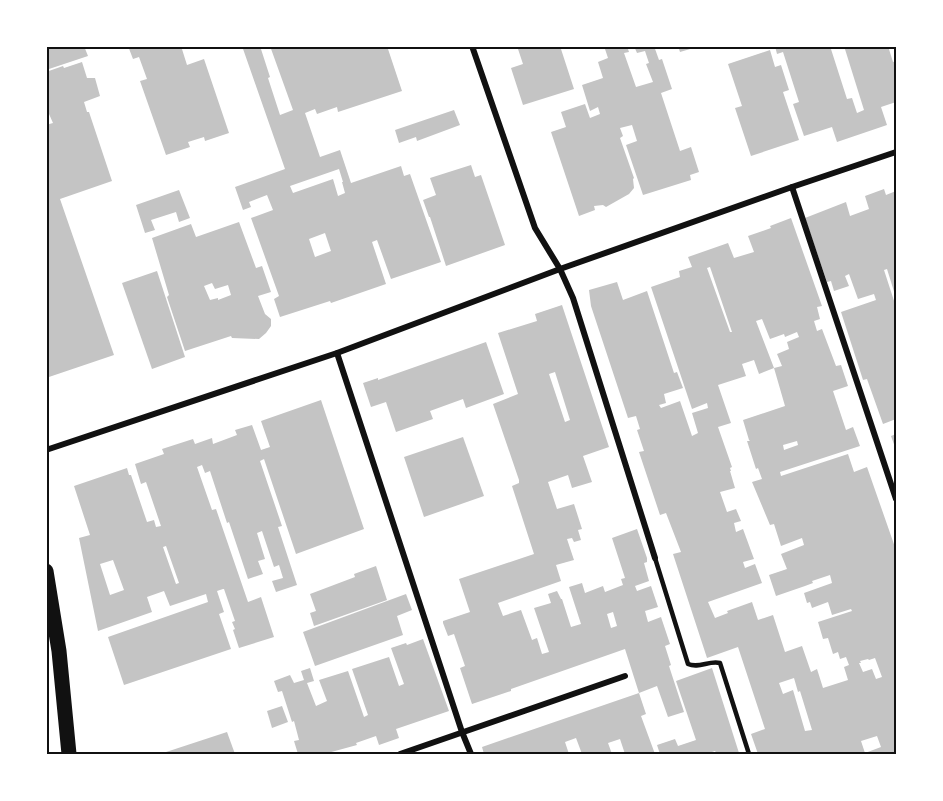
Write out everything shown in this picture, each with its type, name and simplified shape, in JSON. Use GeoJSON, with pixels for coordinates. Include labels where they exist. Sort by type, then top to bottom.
{"type":"FeatureCollection","features":[{"type":"Feature","properties":{"kind":"main road"},"geometry":{"type":"LineString","coordinates":[[46,571],[59,651],[69,754]]}},
{"type":"Feature","properties":{"kind":"street"},"geometry":{"type":"LineString","coordinates":[[472,46],[535,228],[560,269],[573,298],[655,558]]}},
{"type":"Feature","properties":{"kind":"street"},"geometry":{"type":"LineString","coordinates":[[46,450],[337,353],[560,269],[897,152]]}},
{"type":"Feature","properties":{"kind":"street"},"geometry":{"type":"LineString","coordinates":[[792,187],[897,499]]}},
{"type":"Feature","properties":{"kind":"street"},"geometry":{"type":"LineString","coordinates":[[337,353],[471,754]]}},
{"type":"Feature","properties":{"kind":"street"},"geometry":{"type":"LineString","coordinates":[[400,754],[625,676]]}},
{"type":"Feature","properties":{"kind":"lane"},"geometry":{"type":"LineString","coordinates":[[655,558],[688,664],[693,667],[720,663],[748,754]]}},
{"type":"Feature","properties":{"kind":"building"},"geometry":{"type":"Polygon","coordinates":[[[46,46],[84,46],[88,56],[46,70],[46,46]]]}},
{"type":"Feature","properties":{"kind":"building"},"geometry":{"type":"Polygon","coordinates":[[[128,46],[181,46],[187,65],[204,59],[229,133],[205,141],[204,137],[188,142],[190,147],[166,155],[140,81],[147,79],[139,57],[133,59],[128,46]]]}},
{"type":"Feature","properties":{"kind":"building"},"geometry":{"type":"Polygon","coordinates":[[[242,46],[260,46],[280,115],[293,110],[270,46],[387,46],[402,91],[338,112],[337,107],[317,114],[315,109],[305,113],[320,157],[340,150],[351,183],[401,166],[404,176],[410,174],[441,262],[391,279],[377,240],[372,242],[386,284],[280,317],[274,299],[279,296],[251,218],[273,210],[267,195],[249,202],[251,207],[243,210],[235,187],[285,169],[242,46]],[[339,169],[290,186],[293,193],[333,179],[338,196],[345,193],[339,169]],[[325,233],[309,239],[315,257],[331,251],[325,233]]]}},
{"type":"Feature","properties":{"kind":"building"},"geometry":{"type":"Polygon","coordinates":[[[517,46],[560,46],[574,89],[523,105],[511,68],[523,64],[517,46]]]}},
{"type":"Feature","properties":{"kind":"building"},"geometry":{"type":"Polygon","coordinates":[[[604,46],[627,46],[629,52],[624,53],[636,87],[653,82],[646,64],[649,63],[645,51],[637,53],[634,46],[654,46],[659,60],[662,59],[672,89],[661,93],[680,151],[691,147],[699,172],[690,175],[691,180],[643,195],[626,145],[637,141],[632,125],[620,128],[623,136],[620,138],[634,178],[634,188],[629,194],[606,207],[594,206],[595,210],[579,216],[551,132],[566,127],[561,112],[585,104],[590,118],[600,114],[598,107],[590,111],[582,85],[603,78],[598,62],[608,58],[604,46]]]}},
{"type":"Feature","properties":{"kind":"building"},"geometry":{"type":"Polygon","coordinates":[[[678,46],[697,46],[697,47],[680,52],[678,46]]]}},
{"type":"Feature","properties":{"kind":"building"},"geometry":{"type":"Polygon","coordinates":[[[775,46],[830,46],[847,99],[852,98],[857,113],[864,110],[844,46],[888,46],[893,62],[896,61],[896,102],[881,107],[887,125],[837,142],[832,127],[804,136],[793,104],[799,102],[783,52],[777,54],[775,46]]]}},
{"type":"Feature","properties":{"kind":"building"},"geometry":{"type":"Polygon","coordinates":[[[770,50],[775,67],[781,65],[789,90],[783,92],[799,140],[751,156],[735,108],[742,106],[728,64],[770,50]]]}},
{"type":"Feature","properties":{"kind":"building"},"geometry":{"type":"Polygon","coordinates":[[[82,62],[87,78],[95,78],[100,96],[84,102],[112,181],[60,199],[114,355],[46,378],[46,125],[53,123],[49,114],[46,115],[46,72],[82,62]]]}},
{"type":"Feature","properties":{"kind":"building"},"geometry":{"type":"Polygon","coordinates":[[[454,110],[460,125],[417,141],[416,137],[399,143],[395,130],[454,110]]]}},
{"type":"Feature","properties":{"kind":"building"},"geometry":{"type":"Polygon","coordinates":[[[471,165],[475,177],[481,175],[505,245],[446,266],[423,200],[436,195],[430,178],[471,165]]]}},
{"type":"Feature","properties":{"kind":"building"},"geometry":{"type":"Polygon","coordinates":[[[884,189],[886,195],[896,191],[896,298],[887,269],[884,270],[896,307],[896,419],[883,424],[867,379],[863,380],[841,312],[876,300],[874,294],[858,299],[849,274],[845,276],[849,286],[834,291],[831,281],[827,282],[805,218],[846,202],[850,216],[869,209],[865,196],[884,189]]]}},
{"type":"Feature","properties":{"kind":"building"},"geometry":{"type":"Polygon","coordinates":[[[179,190],[190,218],[179,222],[176,212],[151,220],[155,230],[145,233],[136,205],[179,190]]]}},
{"type":"Feature","properties":{"kind":"building"},"geometry":{"type":"Polygon","coordinates":[[[791,218],[822,306],[817,307],[820,319],[814,321],[817,331],[822,329],[836,366],[841,365],[848,386],[833,391],[846,430],[853,427],[860,446],[780,472],[781,476],[848,454],[854,472],[867,467],[896,550],[896,754],[758,754],[751,734],[765,729],[738,647],[707,658],[673,554],[681,552],[666,513],[660,515],[639,452],[644,451],[637,430],[640,429],[636,416],[628,418],[591,306],[589,290],[617,282],[623,300],[647,291],[674,373],[677,372],[683,388],[664,394],[666,403],[659,405],[661,408],[680,401],[692,436],[698,433],[692,413],[708,408],[707,403],[692,409],[651,287],[680,277],[679,271],[692,267],[688,257],[728,243],[734,258],[754,252],[748,236],[771,228],[770,226],[791,218]],[[710,267],[707,268],[730,332],[732,332],[710,267]],[[762,319],[756,321],[774,368],[782,366],[777,354],[789,349],[787,342],[799,337],[797,332],[785,337],[784,334],[770,339],[762,319]],[[754,360],[742,364],[746,376],[718,385],[731,423],[718,427],[732,467],[730,471],[735,488],[720,492],[727,512],[736,509],[741,521],[734,523],[736,532],[743,529],[754,559],[743,562],[745,568],[755,564],[762,583],[708,602],[715,618],[752,602],[758,620],[773,615],[785,652],[802,646],[811,672],[817,669],[823,688],[848,680],[844,667],[849,665],[846,657],[840,659],[838,652],[833,654],[828,638],[823,639],[818,622],[852,611],[851,609],[832,615],[828,602],[812,608],[810,602],[807,603],[804,593],[832,583],[830,575],[776,596],[769,575],[787,569],[781,554],[804,545],[802,538],[781,546],[774,524],[770,525],[752,482],[762,479],[758,468],[756,469],[743,420],[785,406],[774,368],[759,374],[754,360]],[[797,441],[783,445],[784,450],[798,445],[797,441]],[[875,658],[859,663],[863,672],[872,669],[876,679],[882,677],[875,658]],[[794,678],[779,683],[783,694],[793,690],[805,731],[812,730],[794,678]],[[877,736],[861,741],[865,753],[881,747],[877,736]]]}},
{"type":"Feature","properties":{"kind":"building"},"geometry":{"type":"Polygon","coordinates":[[[239,222],[256,268],[262,266],[271,292],[258,296],[265,314],[271,319],[271,326],[259,339],[232,338],[231,336],[185,351],[167,297],[169,295],[152,238],[191,224],[196,237],[239,222]],[[212,283],[204,286],[210,300],[218,298],[218,300],[231,295],[228,285],[215,289],[212,283]]]}},
{"type":"Feature","properties":{"kind":"building"},"geometry":{"type":"Polygon","coordinates":[[[157,271],[185,357],[152,369],[122,283],[157,271]]]}},
{"type":"Feature","properties":{"kind":"building"},"geometry":{"type":"Polygon","coordinates":[[[562,305],[609,447],[583,456],[592,482],[572,488],[568,475],[548,482],[557,509],[574,504],[582,529],[578,530],[581,540],[574,542],[572,538],[567,539],[574,560],[556,565],[561,581],[498,603],[503,616],[521,610],[532,640],[537,638],[542,654],[549,652],[534,608],[551,603],[548,594],[557,591],[571,627],[581,624],[569,587],[582,583],[585,593],[603,586],[605,592],[623,585],[621,579],[625,578],[612,538],[637,529],[647,558],[647,562],[644,563],[649,581],[635,586],[637,591],[651,586],[658,607],[645,611],[648,622],[661,617],[670,644],[665,646],[671,665],[669,666],[684,712],[668,717],[657,686],[639,693],[625,649],[472,704],[460,668],[465,666],[454,634],[448,636],[443,621],[470,612],[459,579],[534,554],[512,486],[519,483],[519,480],[493,404],[518,394],[498,333],[537,321],[535,314],[562,305]],[[555,372],[549,374],[565,422],[570,420],[555,372]],[[613,612],[607,614],[611,628],[617,626],[613,612]]]}},
{"type":"Feature","properties":{"kind":"building"},"geometry":{"type":"Polygon","coordinates":[[[486,342],[504,394],[466,408],[463,399],[430,411],[433,419],[396,432],[386,402],[371,407],[363,383],[378,378],[378,380],[486,342]]]}},
{"type":"Feature","properties":{"kind":"building"},"geometry":{"type":"Polygon","coordinates":[[[321,400],[364,529],[296,554],[264,459],[260,461],[282,526],[278,527],[297,585],[276,592],[272,581],[283,578],[279,565],[274,567],[262,531],[257,533],[265,559],[258,561],[263,574],[248,579],[210,471],[205,473],[202,465],[197,467],[212,510],[216,509],[248,602],[261,597],[274,637],[239,648],[233,630],[235,629],[232,622],[235,621],[223,589],[217,591],[224,612],[219,614],[231,649],[124,685],[108,637],[208,602],[206,594],[170,606],[164,591],[147,597],[152,612],[98,631],[79,538],[90,535],[74,486],[127,468],[147,522],[154,520],[156,527],[161,526],[146,482],[141,484],[135,464],[164,454],[162,449],[193,439],[195,444],[212,438],[213,444],[237,435],[235,430],[252,425],[261,450],[270,447],[261,421],[321,400]],[[166,546],[163,547],[176,584],[179,583],[166,546]],[[113,560],[100,564],[110,595],[124,590],[113,560]]]}},
{"type":"Feature","properties":{"kind":"building"},"geometry":{"type":"Polygon","coordinates":[[[896,434],[896,450],[891,436],[896,434]]]}},
{"type":"Feature","properties":{"kind":"building"},"geometry":{"type":"Polygon","coordinates":[[[463,437],[484,496],[424,517],[404,457],[463,437]]]}},
{"type":"Feature","properties":{"kind":"building"},"geometry":{"type":"Polygon","coordinates":[[[376,566],[387,600],[314,626],[310,613],[316,611],[310,594],[355,577],[354,574],[376,566]]]}},
{"type":"Feature","properties":{"kind":"building"},"geometry":{"type":"Polygon","coordinates":[[[406,594],[412,610],[397,616],[403,635],[315,666],[303,632],[406,594]]]}},
{"type":"Feature","properties":{"kind":"building"},"geometry":{"type":"Polygon","coordinates":[[[423,639],[449,711],[396,729],[399,738],[379,745],[376,736],[356,743],[357,745],[324,754],[298,754],[294,741],[299,740],[294,721],[292,722],[282,691],[278,692],[274,681],[290,675],[294,683],[304,680],[301,671],[310,668],[314,681],[307,683],[316,706],[327,701],[319,680],[348,671],[364,717],[368,715],[352,669],[389,657],[399,686],[404,684],[391,648],[423,639]]]}},
{"type":"Feature","properties":{"kind":"building"},"geometry":{"type":"Polygon","coordinates":[[[712,668],[739,753],[717,754],[715,751],[706,754],[660,754],[657,745],[675,739],[678,746],[696,740],[676,681],[712,668]]]}},
{"type":"Feature","properties":{"kind":"building"},"geometry":{"type":"Polygon","coordinates":[[[639,693],[646,714],[641,716],[655,754],[625,754],[620,739],[608,743],[612,754],[582,754],[576,738],[565,742],[569,754],[484,754],[482,747],[639,693]]]}},
{"type":"Feature","properties":{"kind":"building"},"geometry":{"type":"Polygon","coordinates":[[[282,706],[288,722],[272,728],[267,711],[282,706]]]}},
{"type":"Feature","properties":{"kind":"building"},"geometry":{"type":"Polygon","coordinates":[[[227,732],[235,754],[160,754],[227,732]]]}}]}
